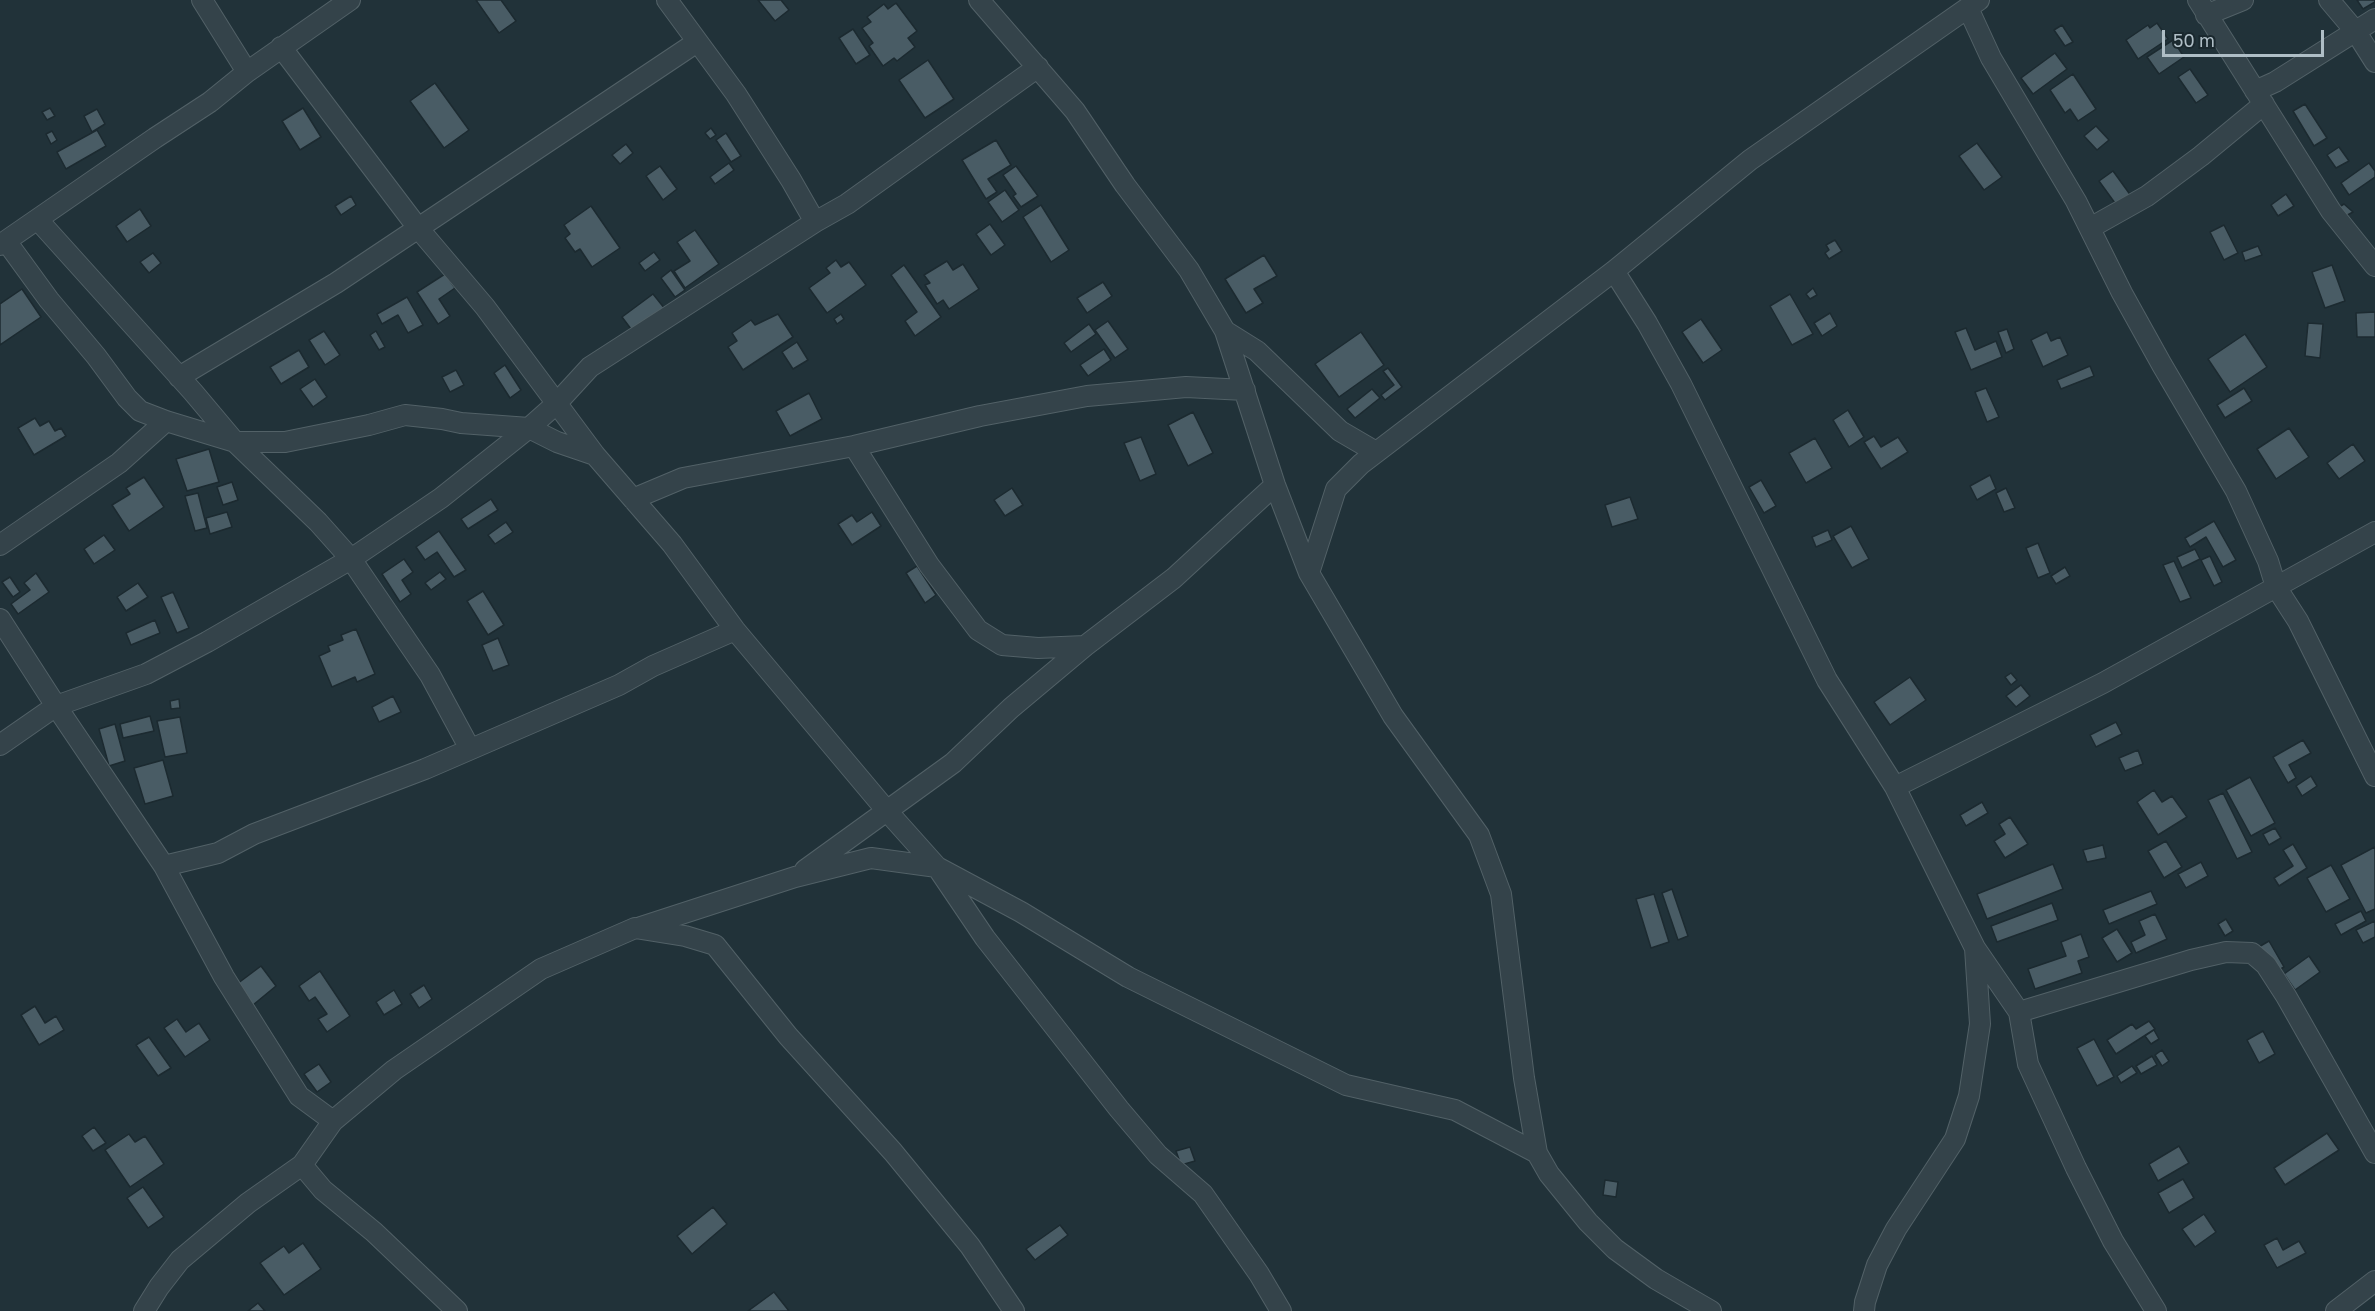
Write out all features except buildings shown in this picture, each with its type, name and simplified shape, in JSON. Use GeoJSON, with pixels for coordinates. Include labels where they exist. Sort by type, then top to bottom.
{"type":"FeatureCollection","features":[{"type":"Feature","properties":{"kind":"street"},"geometry":{"type":"LineString","coordinates":[[202,0],[247,72]]}},
{"type":"Feature","properties":{"kind":"street"},"geometry":{"type":"LineString","coordinates":[[350,0],[281,47],[210,102],[86,184],[3,243],[96,356],[127,398],[140,411],[166,422],[235,441],[285,442],[405,416],[529,428],[557,442],[596,455]]}},
{"type":"Feature","properties":{"kind":"street"},"geometry":{"type":"LineString","coordinates":[[667,0],[736,94],[791,180],[814,222]]}},
{"type":"Feature","properties":{"kind":"street"},"geometry":{"type":"LineString","coordinates":[[980,0],[1074,111],[1189,270],[1225,332],[1275,485],[1309,573],[1393,716],[1479,835],[1501,894],[1524,1078],[1537,1153],[1549,1174],[1588,1222],[1615,1249],[1656,1279],[1711,1311]]}},
{"type":"Feature","properties":{"kind":"street"},"geometry":{"type":"LineString","coordinates":[[2243,0],[2202,7],[2331,211],[2375,266]]}},
{"type":"Feature","properties":{"kind":"street"},"geometry":{"type":"LineString","coordinates":[[2330,0],[2356,32],[2375,62]]}},
{"type":"Feature","properties":{"kind":"street"},"geometry":{"type":"LineString","coordinates":[[1309,573],[1336,489],[1361,464],[1614,272],[1750,160],[1973,4],[1991,58],[2090,228],[2122,293],[2236,491],[2268,561],[2276,587],[2298,621],[2375,776]]}},
{"type":"Feature","properties":{"kind":"street"},"geometry":{"type":"LineString","coordinates":[[2090,228],[2147,196],[2202,156],[2275,82],[2375,19]]}},
{"type":"Feature","properties":{"kind":"street"},"geometry":{"type":"LineString","coordinates":[[179,377],[336,284],[697,42]]}},
{"type":"Feature","properties":{"kind":"street"},"geometry":{"type":"LineString","coordinates":[[281,47],[418,228],[485,307],[596,455],[672,544],[735,630],[887,811],[938,867],[985,938],[1119,1109],[1158,1155],[1203,1194],[1259,1274],[1281,1311]]}},
{"type":"Feature","properties":{"kind":"street"},"geometry":{"type":"LineString","coordinates":[[0,745],[56,706],[146,674],[207,642],[351,559],[441,498],[529,428],[556,404],[590,367],[814,222],[847,204],[1038,67]]}},
{"type":"Feature","properties":{"kind":"street"},"geometry":{"type":"LineString","coordinates":[[38,220],[235,441],[318,522],[351,559],[430,675],[470,749]]}},
{"type":"Feature","properties":{"kind":"street"},"geometry":{"type":"LineString","coordinates":[[1614,272],[1681,384],[1827,680],[1895,787],[1975,948],[2019,1012],[2028,1064],[2037,1085],[2113,1241],[2156,1311]]}},
{"type":"Feature","properties":{"kind":"street"},"geometry":{"type":"LineString","coordinates":[[1225,332],[1257,351],[1340,431],[1376,452]]}},
{"type":"Feature","properties":{"kind":"street"},"geometry":{"type":"LineString","coordinates":[[633,499],[683,478],[854,446],[980,416],[1087,396],[1186,387],[1245,390]]}},
{"type":"Feature","properties":{"kind":"street"},"geometry":{"type":"LineString","coordinates":[[0,545],[119,463],[166,422]]}},
{"type":"Feature","properties":{"kind":"street"},"geometry":{"type":"LineString","coordinates":[[854,446],[929,565],[978,630],[1002,645],[1038,648],[1085,646]]}},
{"type":"Feature","properties":{"kind":"street"},"geometry":{"type":"LineString","coordinates":[[795,877],[953,763],[1011,708],[1085,646],[1174,578],[1275,485]]}},
{"type":"Feature","properties":{"kind":"street"},"geometry":{"type":"LineString","coordinates":[[1895,787],[2103,683],[2375,532]]}},
{"type":"Feature","properties":{"kind":"street"},"geometry":{"type":"LineString","coordinates":[[0,619],[164,866],[224,977],[299,1096],[333,1121]]}},
{"type":"Feature","properties":{"kind":"street"},"geometry":{"type":"LineString","coordinates":[[164,866],[218,853],[254,834],[425,769],[619,685],[652,666],[735,630]]}},
{"type":"Feature","properties":{"kind":"street"},"geometry":{"type":"LineString","coordinates":[[144,1311],[180,1260],[248,1203],[302,1165],[333,1121],[394,1070],[541,969],[635,928],[795,877],[872,858],[938,867],[1021,912],[1128,977],[1346,1085],[1455,1110],[1537,1153]]}},
{"type":"Feature","properties":{"kind":"street"},"geometry":{"type":"LineString","coordinates":[[635,928],[686,936],[715,945],[788,1036],[892,1152],[970,1246],[1014,1311]]}},
{"type":"Feature","properties":{"kind":"street"},"geometry":{"type":"LineString","coordinates":[[1864,1311],[1877,1265],[1896,1229],[1955,1139],[1962,1118],[1980,1024],[1975,948]]}},
{"type":"Feature","properties":{"kind":"street"},"geometry":{"type":"LineString","coordinates":[[2019,1012],[2191,960],[2226,952],[2252,953],[2266,965],[2286,996],[2375,1153]]}},
{"type":"Feature","properties":{"kind":"street"},"geometry":{"type":"LineString","coordinates":[[302,1165],[324,1190],[374,1232],[457,1311]]}},
{"type":"Feature","properties":{"kind":"street"},"geometry":{"type":"LineString","coordinates":[[2336,1311],[2375,1281]]}}]}
